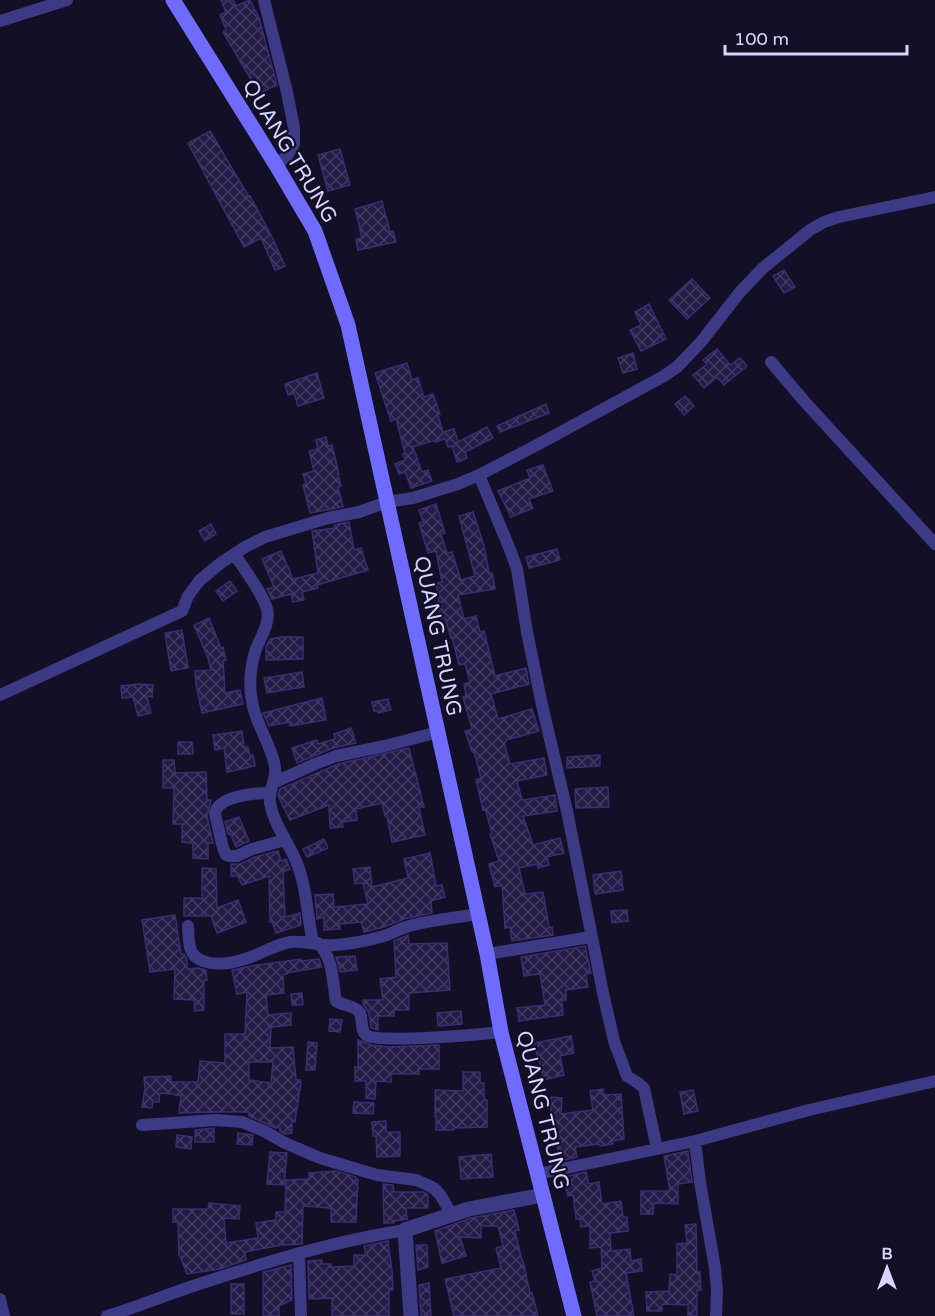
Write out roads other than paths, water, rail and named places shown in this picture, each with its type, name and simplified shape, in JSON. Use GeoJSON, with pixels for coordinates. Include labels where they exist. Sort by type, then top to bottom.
{"type":"FeatureCollection","features":[{"type":"Feature","properties":{"kind":"main road","name":"QUANG TRUNG"},"geometry":{"type":"LineString","coordinates":[[172,0],[315,231],[348,325],[487,954],[501,1032],[574,1316]]}},
{"type":"Feature","properties":{"kind":"street"},"geometry":{"type":"LineString","coordinates":[[0,21],[67,0]]}},
{"type":"Feature","properties":{"kind":"street"},"geometry":{"type":"LineString","coordinates":[[264,0],[294,128],[294,144],[287,156],[276,165]]}},
{"type":"Feature","properties":{"kind":"street"},"geometry":{"type":"LineString","coordinates":[[0,695],[182,611],[188,596],[200,580],[245,547],[277,533],[328,518],[359,512],[387,502],[430,493],[479,475],[650,384],[677,367],[763,268],[810,230],[839,217],[935,197]]}},
{"type":"Feature","properties":{"kind":"street"},"geometry":{"type":"LineString","coordinates":[[771,362],[935,544]]}},
{"type":"Feature","properties":{"kind":"street"},"geometry":{"type":"LineString","coordinates":[[479,475],[517,569],[542,705],[567,811],[591,937],[619,1059],[627,1077],[644,1088],[657,1149]]}},
{"type":"Feature","properties":{"kind":"street"},"geometry":{"type":"LineString","coordinates":[[234,554],[268,612],[267,622],[255,653],[250,679],[252,702],[255,717],[275,766],[271,788],[271,805],[275,822],[301,874],[316,943],[329,957],[336,1001],[358,1011],[365,1035],[371,1038],[408,1039],[501,1032]]}},
{"type":"Feature","properties":{"kind":"street"},"geometry":{"type":"LineString","coordinates":[[285,840],[252,849],[237,856],[226,855],[215,814],[216,809],[233,798],[271,788],[315,764],[336,756],[438,732]]}},
{"type":"Feature","properties":{"kind":"street"},"geometry":{"type":"LineString","coordinates":[[188,926],[190,950],[196,958],[210,963],[223,963],[255,956],[291,942],[333,946],[382,937],[420,924],[478,914]]}},
{"type":"Feature","properties":{"kind":"street"},"geometry":{"type":"LineString","coordinates":[[487,954],[591,937]]}},
{"type":"Feature","properties":{"kind":"street"},"geometry":{"type":"LineString","coordinates":[[538,1174],[695,1141],[809,1110],[935,1081]]}},
{"type":"Feature","properties":{"kind":"street"},"geometry":{"type":"LineString","coordinates":[[142,1125],[216,1120],[242,1122],[320,1158],[377,1175],[416,1180],[428,1185],[441,1196],[452,1215]]}},
{"type":"Feature","properties":{"kind":"street"},"geometry":{"type":"LineString","coordinates":[[695,1141],[704,1211],[715,1268],[716,1316]]}},
{"type":"Feature","properties":{"kind":"street"},"geometry":{"type":"LineString","coordinates":[[107,1316],[299,1253],[376,1234],[405,1230],[469,1209],[543,1195]]}},
{"type":"Feature","properties":{"kind":"street"},"geometry":{"type":"LineString","coordinates":[[405,1230],[411,1316]]}},
{"type":"Feature","properties":{"kind":"street"},"geometry":{"type":"LineString","coordinates":[[299,1253],[301,1316]]}},
{"type":"Feature","properties":{"kind":"street"},"geometry":{"type":"LineString","coordinates":[[0,1299],[4,1316]]}}]}
